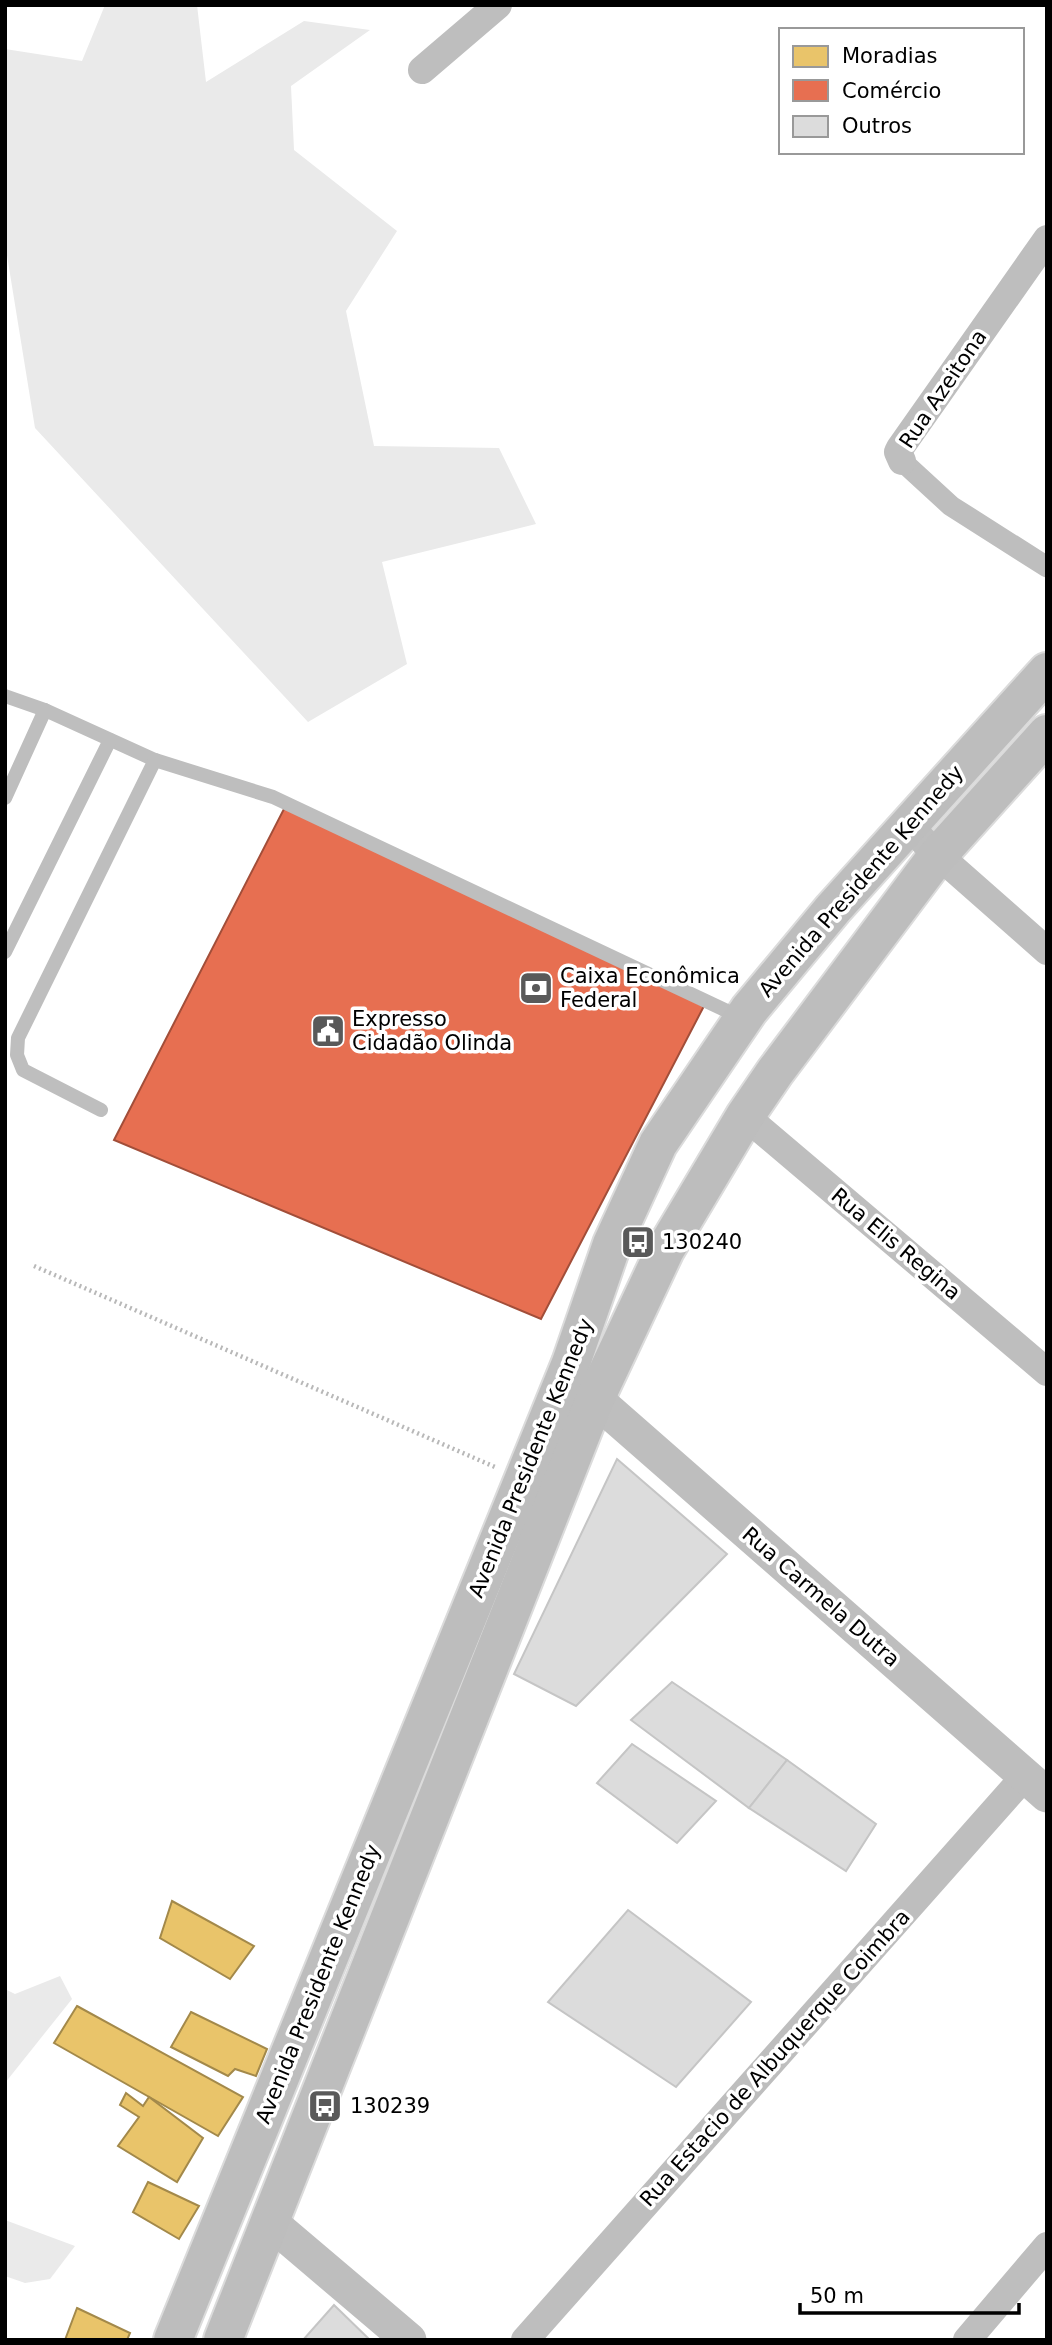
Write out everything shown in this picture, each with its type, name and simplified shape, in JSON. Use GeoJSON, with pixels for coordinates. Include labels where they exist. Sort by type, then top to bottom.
{"type":"FeatureCollection","features":[{"type":"Feature","properties":{"kind":"main road","name":"Avenida Presidente Kennedy"},"geometry":{"type":"LineString","coordinates":[[173,2340],[571,1363],[612,1244],[659,1144],[743,1019],[833,909],[1047,672]]}},
{"type":"Feature","properties":{"kind":"main road","name":"Avenida Presidente Kennedy"},"geometry":{"type":"LineString","coordinates":[[223,2340],[595,1399],[665,1250],[745,1116],[841,981],[938,855],[1047,734]]}},
{"type":"Feature","properties":{"kind":"street"},"geometry":{"type":"LineString","coordinates":[[422,71],[498,5]]}},
{"type":"Feature","properties":{"kind":"street","name":"Rua Azeitona"},"geometry":{"type":"LineString","coordinates":[[1047,239],[898,452],[902,461],[951,506],[1047,567]]}},
{"type":"Feature","properties":{"kind":"street"},"geometry":{"type":"LineString","coordinates":[[908,824],[938,855],[1047,951]]}},
{"type":"Feature","properties":{"kind":"street","name":"Rua Elis Regina"},"geometry":{"type":"LineString","coordinates":[[745,1116],[1047,1372]]}},
{"type":"Feature","properties":{"kind":"street","name":"Rua Carmela Dutra"},"geometry":{"type":"LineString","coordinates":[[595,1399],[1036,1785]]}},
{"type":"Feature","properties":{"kind":"street","name":"Rua Estacio de Albuquerque Coimbra"},"geometry":{"type":"LineString","coordinates":[[525,2340],[1036,1785]]}},
{"type":"Feature","properties":{"kind":"street"},"geometry":{"type":"LineString","coordinates":[[270,2222],[408,2340]]}},
{"type":"Feature","properties":{"kind":"street"},"geometry":{"type":"LineString","coordinates":[[967,2340],[1047,2246]]}},
{"type":"Feature","properties":{"kind":"lane"},"geometry":{"type":"LineString","coordinates":[[5,696],[45,709],[155,760],[273,797],[743,1019]]}},
{"type":"Feature","properties":{"kind":"lane"},"geometry":{"type":"LineString","coordinates":[[5,798],[45,709]]}},
{"type":"Feature","properties":{"kind":"lane"},"geometry":{"type":"LineString","coordinates":[[5,952],[110,740]]}},
{"type":"Feature","properties":{"kind":"lane"},"geometry":{"type":"LineString","coordinates":[[101,1110],[23,1070],[17,1055],[18,1038],[155,760]]}},
{"type":"Feature","properties":{"kind":"path"},"geometry":{"type":"LineString","coordinates":[[34,1266],[524,1480]]}},
{"type":"Feature","properties":{"kind":"shaded area"},"geometry":{"type":"Polygon","coordinates":[[[105,5],[197,5],[206,82],[304,21],[370,30],[291,86],[294,150],[397,231],[346,311],[374,446],[499,448],[536,524],[382,562],[407,664],[308,722],[35,428],[5,243],[5,49],[82,61],[105,5]]]}},
{"type":"Feature","properties":{"kind":"shaded area"},"geometry":{"type":"Polygon","coordinates":[[[60,1976],[72,1999],[5,2083],[5,1989],[15,1994],[60,1976]]]}},
{"type":"Feature","properties":{"kind":"shaded area"},"geometry":{"type":"Polygon","coordinates":[[[5,2220],[75,2246],[50,2279],[25,2283],[5,2276],[5,2220]]]}},
{"type":"Feature","properties":{"kind":"building: Moradias"},"geometry":{"type":"Polygon","coordinates":[[[172,1901],[254,1946],[230,1979],[160,1938],[172,1901]]]}},
{"type":"Feature","properties":{"kind":"building: Moradias"},"geometry":{"type":"Polygon","coordinates":[[[77,2006],[243,2097],[218,2136],[54,2043],[77,2006]]]}},
{"type":"Feature","properties":{"kind":"building: Moradias"},"geometry":{"type":"Polygon","coordinates":[[[191,2012],[267,2049],[256,2076],[235,2069],[228,2076],[171,2047],[191,2012]]]}},
{"type":"Feature","properties":{"kind":"building: Moradias"},"geometry":{"type":"Polygon","coordinates":[[[126,2093],[143,2106],[149,2097],[203,2138],[177,2182],[118,2146],[139,2117],[120,2105],[126,2093]]]}},
{"type":"Feature","properties":{"kind":"building: Moradias"},"geometry":{"type":"Polygon","coordinates":[[[148,2182],[199,2206],[179,2239],[133,2212],[148,2182]]]}},
{"type":"Feature","properties":{"kind":"building: Moradias"},"geometry":{"type":"Polygon","coordinates":[[[77,2308],[130,2333],[127,2340],[65,2340],[77,2308]]]}},
{"type":"Feature","properties":{"kind":"building: Comércio"},"geometry":{"type":"Polygon","coordinates":[[[286,805],[704,1006],[541,1319],[114,1140],[286,805]]]}},
{"type":"Feature","properties":{"kind":"building: Outros"},"geometry":{"type":"Polygon","coordinates":[[[617,1459],[727,1554],[576,1706],[514,1674],[617,1459]]]}},
{"type":"Feature","properties":{"kind":"building: Outros"},"geometry":{"type":"Polygon","coordinates":[[[672,1682],[787,1760],[749,1808],[631,1720],[672,1682]]]}},
{"type":"Feature","properties":{"kind":"building: Outros"},"geometry":{"type":"Polygon","coordinates":[[[632,1744],[716,1801],[677,1843],[597,1783],[632,1744]]]}},
{"type":"Feature","properties":{"kind":"building: Outros"},"geometry":{"type":"Polygon","coordinates":[[[787,1760],[876,1824],[846,1871],[749,1808],[787,1760]]]}},
{"type":"Feature","properties":{"kind":"building: Outros"},"geometry":{"type":"Polygon","coordinates":[[[628,1910],[751,2002],[676,2087],[548,2002],[628,1910]]]}},
{"type":"Feature","properties":{"kind":"building: Outros"},"geometry":{"type":"Polygon","coordinates":[[[334,2305],[370,2340],[303,2340],[334,2305]]]}},
{"type":"Feature","properties":{"kind":"place","name":"Caixa Econômica Federal"},"geometry":{"type":"Point","coordinates":[536,988]}},
{"type":"Feature","properties":{"kind":"place","name":"Expresso Cidadão Olinda"},"geometry":{"type":"Point","coordinates":[328,1031]}},
{"type":"Feature","properties":{"kind":"place","name":"130240"},"geometry":{"type":"Point","coordinates":[638,1242]}},
{"type":"Feature","properties":{"kind":"place","name":"130239"},"geometry":{"type":"Point","coordinates":[325,2106]}}]}
